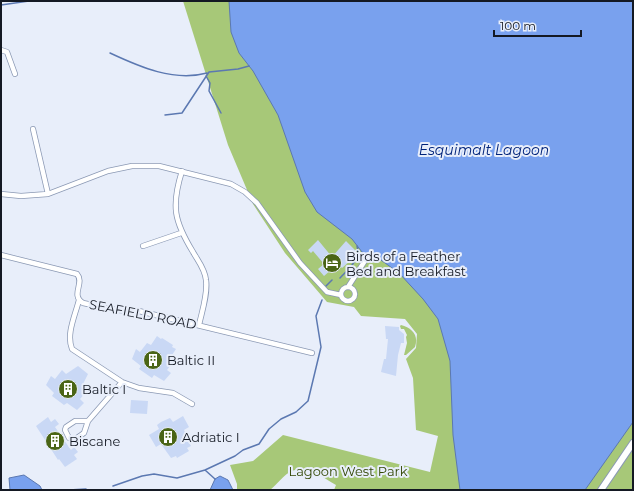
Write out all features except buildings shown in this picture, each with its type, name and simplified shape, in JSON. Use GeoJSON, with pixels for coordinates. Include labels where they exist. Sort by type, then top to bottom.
{"type":"FeatureCollection","features":[{"type":"Feature","properties":{"kind":"street"},"geometry":{"type":"LineString","coordinates":[[1,50],[7,52],[15,74]]}},
{"type":"Feature","properties":{"kind":"street"},"geometry":{"type":"LineString","coordinates":[[33,129],[48,194]]}},
{"type":"Feature","properties":{"kind":"street"},"geometry":{"type":"LineString","coordinates":[[1,194],[21,196],[48,194],[108,171],[132,166],[159,166],[231,184],[245,192],[257,204],[300,263],[327,292],[341,295],[346,300],[352,298],[354,292],[348,287]]}},
{"type":"Feature","properties":{"kind":"street"},"geometry":{"type":"LineString","coordinates":[[182,171],[175,203],[177,222],[181,233],[204,270],[206,280],[206,294],[199,325]]}},
{"type":"Feature","properties":{"kind":"street"},"geometry":{"type":"LineString","coordinates":[[142,246],[181,233]]}},
{"type":"Feature","properties":{"kind":"street","name":"SEAFIELD ROAD"},"geometry":{"type":"LineString","coordinates":[[1,255],[77,274],[80,277],[77,295],[79,300],[109,309],[139,311],[312,353]]}},
{"type":"Feature","properties":{"kind":"street"},"geometry":{"type":"LineString","coordinates":[[341,295],[343,289],[348,287],[368,256]]}},
{"type":"Feature","properties":{"kind":"street"},"geometry":{"type":"LineString","coordinates":[[79,300],[70,335],[72,349],[122,382],[139,388],[173,393],[192,404]]}},
{"type":"Feature","properties":{"kind":"street"},"geometry":{"type":"LineString","coordinates":[[88,421],[75,421],[66,427],[65,430],[69,438],[74,440],[84,433],[88,421],[122,382]]}},
{"type":"Feature","properties":{"kind":"street"},"geometry":{"type":"LineString","coordinates":[[601,490],[633,444]]}},
{"type":"Feature","properties":{"kind":"green space","name":"Esquimalt Lagoon"},"geometry":{"type":"Polygon","coordinates":[[[183,1],[633,1],[633,490],[334,490],[336,485],[321,476],[309,471],[298,470],[292,471],[286,475],[270,490],[237,490],[237,484],[230,465],[253,461],[283,435],[430,472],[438,436],[416,430],[413,378],[406,359],[416,348],[417,334],[405,319],[361,316],[354,307],[327,302],[285,253],[253,204],[228,145],[183,1]]]}},
{"type":"Feature","properties":{"kind":"green space"},"geometry":{"type":"Polygon","coordinates":[[[401,325],[411,330],[416,339],[415,347],[406,355],[404,355],[407,335],[404,329],[401,329],[401,325]]]}},
{"type":"Feature","properties":{"kind":"water","name":"Esquimalt Lagoon"},"geometry":{"type":"Polygon","coordinates":[[[229,1],[633,1],[633,422],[585,490],[460,490],[453,435],[450,361],[438,319],[423,299],[399,273],[374,255],[371,257],[362,252],[352,239],[317,212],[305,192],[278,115],[253,71],[239,53],[231,32],[229,1]]]}},
{"type":"Feature","properties":{"kind":"water"},"geometry":{"type":"Polygon","coordinates":[[[24,475],[40,486],[42,490],[10,490],[9,478],[24,475]]]}},
{"type":"Feature","properties":{"kind":"water"},"geometry":{"type":"Polygon","coordinates":[[[220,476],[228,480],[233,490],[210,490],[215,479],[220,476]]]}},
{"type":"Feature","properties":{"kind":"waterway"},"geometry":{"type":"LineString","coordinates":[[1,5],[29,1]]}},
{"type":"Feature","properties":{"kind":"waterway"},"geometry":{"type":"LineString","coordinates":[[110,53],[157,72],[182,76],[207,73]]}},
{"type":"Feature","properties":{"kind":"waterway"},"geometry":{"type":"LineString","coordinates":[[165,115],[182,113],[209,72],[238,69],[249,66]]}},
{"type":"Feature","properties":{"kind":"waterway"},"geometry":{"type":"LineString","coordinates":[[206,76],[210,83],[209,91],[221,113]]}},
{"type":"Feature","properties":{"kind":"waterway"},"geometry":{"type":"LineString","coordinates":[[340,278],[350,268],[355,260],[358,251],[357,246]]}},
{"type":"Feature","properties":{"kind":"waterway"},"geometry":{"type":"LineString","coordinates":[[326,286],[332,280]]}},
{"type":"Feature","properties":{"kind":"waterway"},"geometry":{"type":"LineString","coordinates":[[205,470],[235,456],[243,450],[259,444],[269,429],[281,419],[296,412],[308,401],[321,347],[316,316],[322,300]]}},
{"type":"Feature","properties":{"kind":"waterway"},"geometry":{"type":"LineString","coordinates":[[113,486],[142,476],[154,474],[177,478],[205,470],[215,479]]}},
{"type":"Feature","properties":{"kind":"waterway"},"geometry":{"type":"LineString","coordinates":[[69,490],[86,489]]}},
{"type":"Feature","properties":{"kind":"place","name":"Birds of a Feather Bed and Breakfast"},"geometry":{"type":"Point","coordinates":[332,263]}},
{"type":"Feature","properties":{"kind":"place","name":"Baltic II"},"geometry":{"type":"Point","coordinates":[153,360]}},
{"type":"Feature","properties":{"kind":"place","name":"Baltic I"},"geometry":{"type":"Point","coordinates":[68,389]}},
{"type":"Feature","properties":{"kind":"place","name":"Adriatic I"},"geometry":{"type":"Point","coordinates":[168,437]}},
{"type":"Feature","properties":{"kind":"place","name":"Biscane"},"geometry":{"type":"Point","coordinates":[55,441]}},
{"type":"Feature","properties":{"kind":"park label","name":"Lagoon West Park"},"geometry":{"type":"Point","coordinates":[348,471]}}]}
